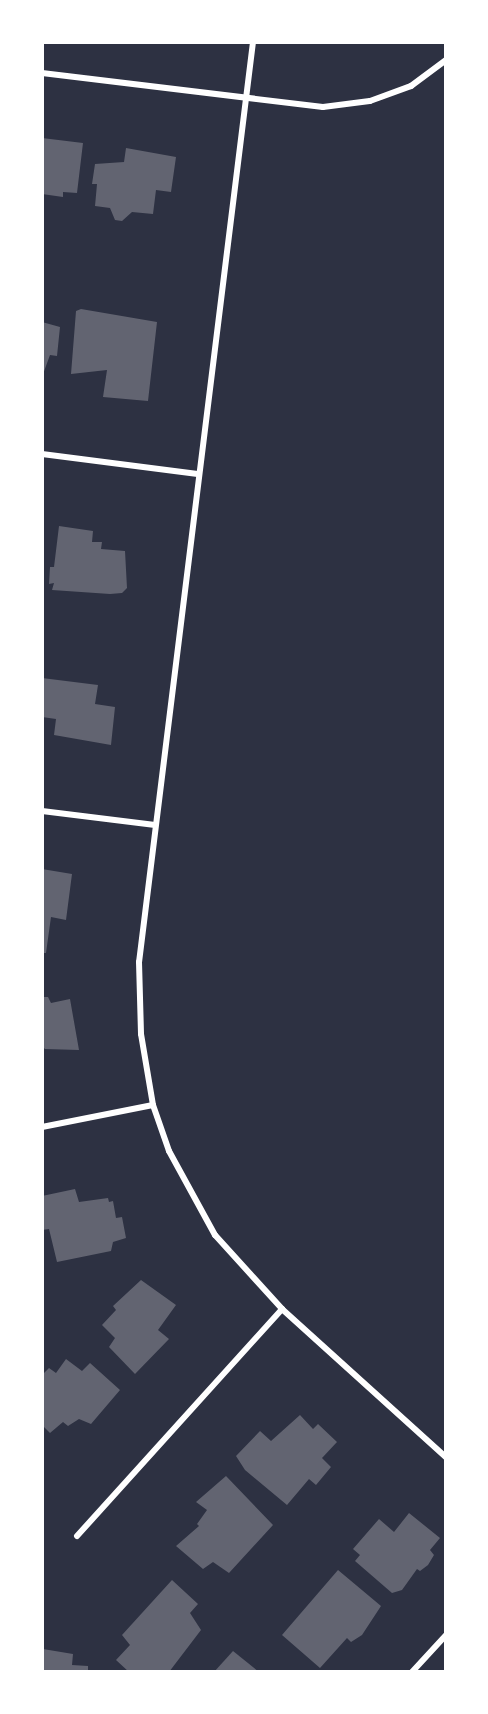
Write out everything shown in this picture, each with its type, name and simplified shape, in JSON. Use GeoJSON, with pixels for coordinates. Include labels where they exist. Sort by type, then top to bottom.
{"type":"FeatureCollection","features":[{"type":"Feature","properties":{"kind":"street"},"geometry":{"type":"LineString","coordinates":[[253,42],[139,962],[141,1034],[153,1105],[169,1151],[215,1235],[282,1309],[446,1457]]}},
{"type":"Feature","properties":{"kind":"street"},"geometry":{"type":"LineString","coordinates":[[42,72],[323,107],[370,101],[411,86],[446,60]]}},
{"type":"Feature","properties":{"kind":"street"},"geometry":{"type":"LineString","coordinates":[[42,454],[198,474]]}},
{"type":"Feature","properties":{"kind":"street"},"geometry":{"type":"LineString","coordinates":[[42,812],[155,825]]}},
{"type":"Feature","properties":{"kind":"street"},"geometry":{"type":"LineString","coordinates":[[42,1127],[153,1105]]}},
{"type":"Feature","properties":{"kind":"street"},"geometry":{"type":"LineString","coordinates":[[77,1536],[282,1309]]}},
{"type":"Feature","properties":{"kind":"street"},"geometry":{"type":"LineString","coordinates":[[412,1672],[446,1635]]}},
{"type":"Feature","properties":{"kind":"building"},"geometry":{"type":"Polygon","coordinates":[[[42,138],[83,143],[77,193],[63,192],[63,197],[42,194],[42,138]]]}},
{"type":"Feature","properties":{"kind":"building"},"geometry":{"type":"Polygon","coordinates":[[[126,148],[176,157],[171,192],[156,190],[153,214],[132,212],[122,221],[115,220],[110,208],[95,206],[97,184],[92,184],[95,164],[124,162],[126,148]]]}},
{"type":"Feature","properties":{"kind":"building"},"geometry":{"type":"Polygon","coordinates":[[[81,309],[157,322],[148,401],[103,397],[107,370],[71,374],[76,311],[81,309]]]}},
{"type":"Feature","properties":{"kind":"building"},"geometry":{"type":"Polygon","coordinates":[[[42,322],[60,327],[57,356],[50,355],[42,377],[42,322]]]}},
{"type":"Feature","properties":{"kind":"building"},"geometry":{"type":"Polygon","coordinates":[[[59,526],[93,531],[92,542],[102,542],[101,549],[125,551],[127,588],[122,593],[110,594],[52,590],[54,583],[49,584],[50,567],[54,567],[59,526]]]}},
{"type":"Feature","properties":{"kind":"building"},"geometry":{"type":"Polygon","coordinates":[[[42,678],[98,685],[95,704],[115,707],[111,745],[54,735],[56,719],[42,717],[42,678]]]}},
{"type":"Feature","properties":{"kind":"building"},"geometry":{"type":"Polygon","coordinates":[[[42,869],[72,874],[66,920],[51,917],[46,953],[42,953],[42,869]]]}},
{"type":"Feature","properties":{"kind":"building"},"geometry":{"type":"Polygon","coordinates":[[[42,997],[48,997],[51,1003],[70,999],[79,1050],[45,1049],[42,1046],[42,997]]]}},
{"type":"Feature","properties":{"kind":"building"},"geometry":{"type":"Polygon","coordinates":[[[75,1189],[79,1202],[108,1198],[109,1202],[113,1201],[116,1218],[122,1217],[126,1238],[113,1242],[111,1251],[57,1262],[49,1229],[42,1230],[42,1196],[75,1189]]]}},
{"type":"Feature","properties":{"kind":"building"},"geometry":{"type":"Polygon","coordinates":[[[141,1280],[176,1305],[158,1330],[169,1339],[135,1374],[109,1347],[115,1338],[102,1325],[116,1310],[113,1306],[141,1280]]]}},
{"type":"Feature","properties":{"kind":"building"},"geometry":{"type":"Polygon","coordinates":[[[66,1359],[82,1371],[90,1363],[120,1390],[91,1424],[79,1419],[68,1426],[63,1422],[50,1433],[42,1425],[42,1375],[49,1368],[56,1373],[66,1359]]]}},
{"type":"Feature","properties":{"kind":"building"},"geometry":{"type":"Polygon","coordinates":[[[300,1415],[313,1429],[318,1424],[337,1442],[322,1458],[331,1467],[316,1485],[309,1479],[287,1505],[245,1470],[236,1456],[260,1431],[271,1441],[300,1415]]]}},
{"type":"Feature","properties":{"kind":"building"},"geometry":{"type":"Polygon","coordinates":[[[226,1476],[273,1525],[229,1573],[213,1562],[203,1569],[176,1546],[199,1526],[197,1524],[207,1510],[196,1502],[226,1476]]]}},
{"type":"Feature","properties":{"kind":"building"},"geometry":{"type":"Polygon","coordinates":[[[409,1513],[440,1538],[430,1550],[434,1555],[428,1565],[420,1571],[417,1569],[402,1590],[392,1593],[355,1561],[360,1555],[353,1549],[379,1519],[394,1532],[409,1513]]]}},
{"type":"Feature","properties":{"kind":"building"},"geometry":{"type":"Polygon","coordinates":[[[338,1570],[381,1606],[362,1635],[351,1642],[347,1638],[320,1668],[282,1635],[338,1570]]]}},
{"type":"Feature","properties":{"kind":"building"},"geometry":{"type":"Polygon","coordinates":[[[172,1580],[198,1604],[190,1613],[201,1630],[169,1672],[129,1672],[116,1660],[130,1645],[122,1635],[172,1580]]]}},
{"type":"Feature","properties":{"kind":"building"},"geometry":{"type":"Polygon","coordinates":[[[43,1649],[73,1654],[72,1665],[88,1666],[88,1672],[42,1672],[43,1649]]]}},
{"type":"Feature","properties":{"kind":"building"},"geometry":{"type":"Polygon","coordinates":[[[233,1651],[259,1672],[214,1672],[233,1651]]]}}]}
